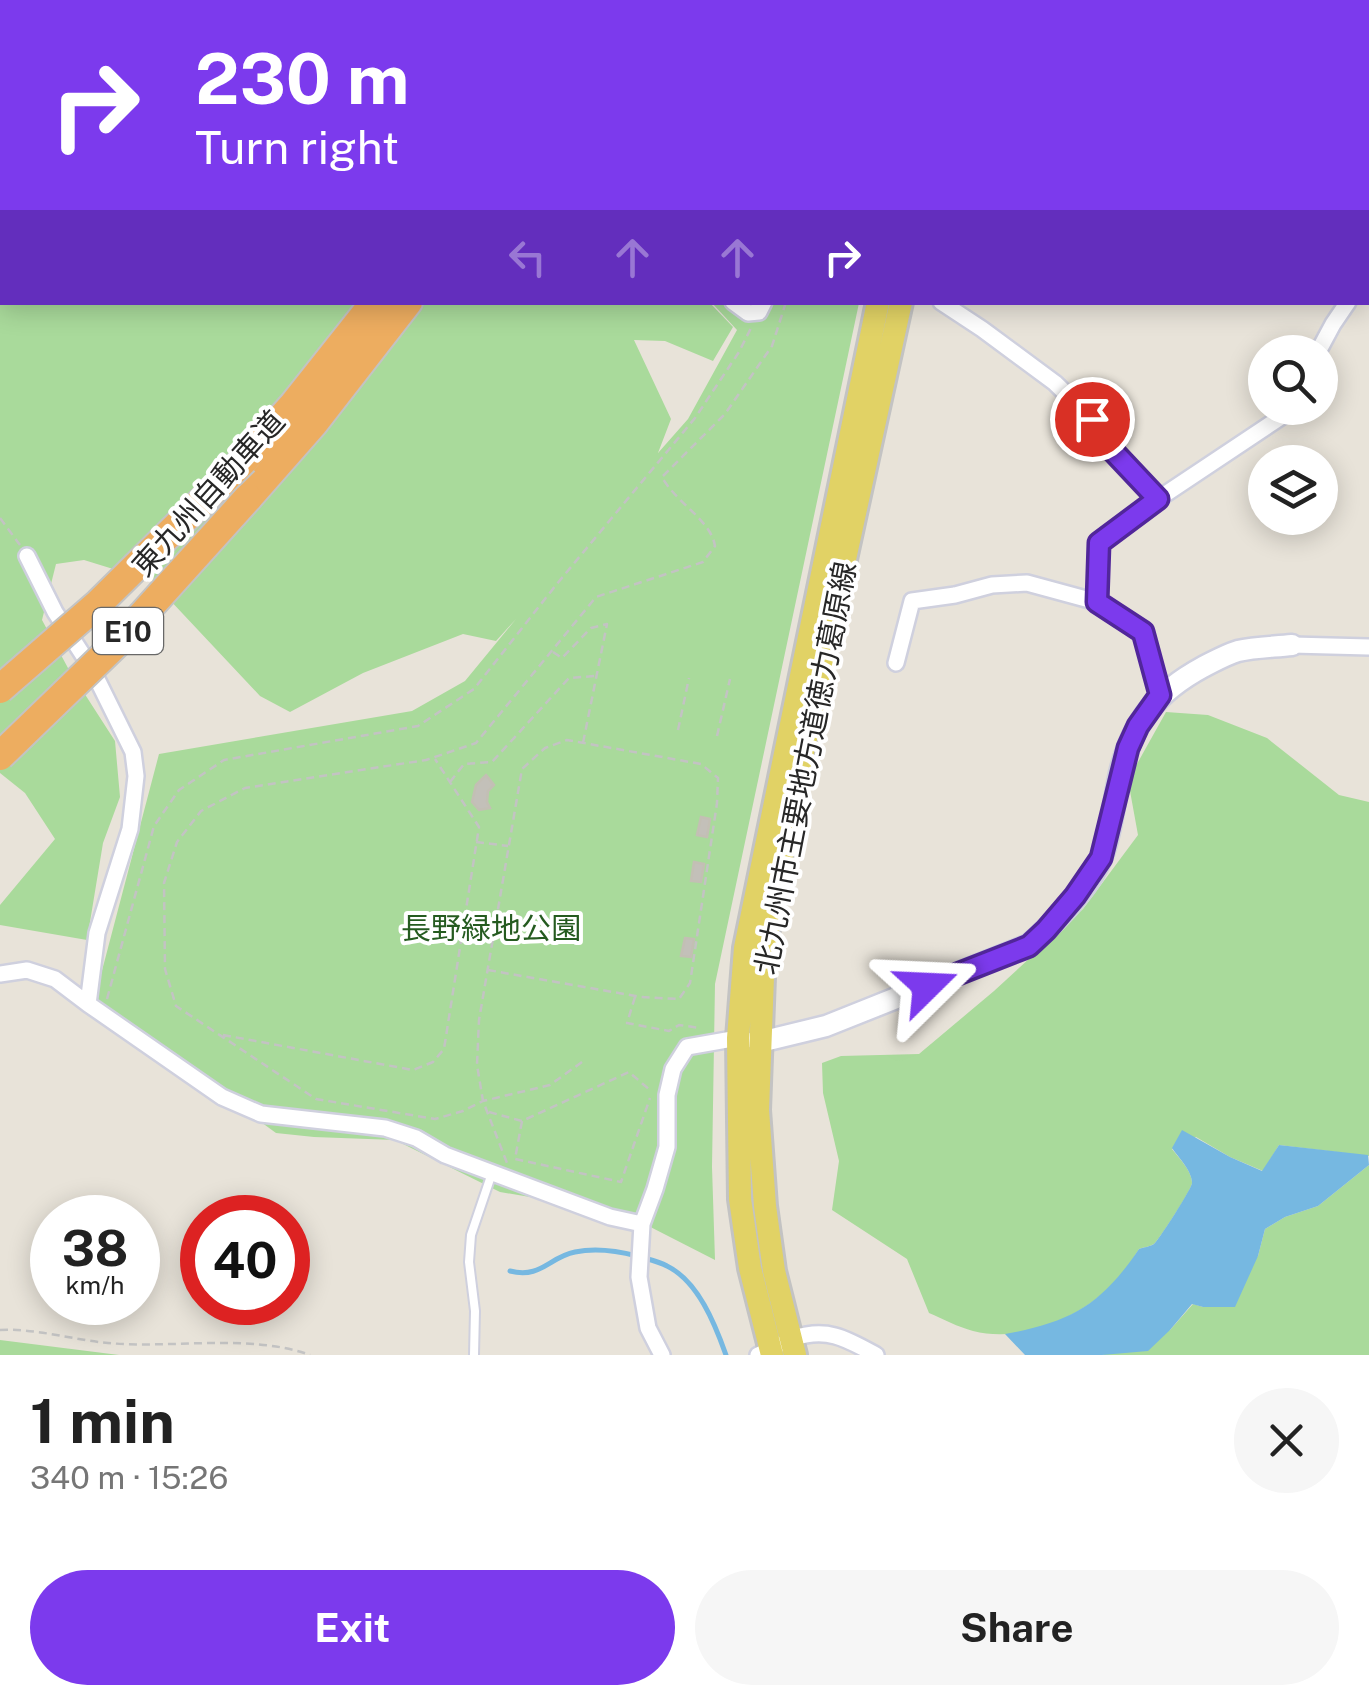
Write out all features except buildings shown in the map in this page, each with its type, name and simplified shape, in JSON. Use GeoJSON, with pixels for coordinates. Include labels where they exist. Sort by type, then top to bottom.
{"type":"FeatureCollection","features":[{"type":"Feature","properties":{"kind":"highway","name":"東九州自動車道"},"geometry":{"type":"LineString","coordinates":[[0,690],[99,604],[244,460],[373,305]]}},
{"type":"Feature","properties":{"kind":"highway","name":"東九州自動車道"},"geometry":{"type":"LineString","coordinates":[[0,756],[116,643],[248,498],[314,423],[406,305]]}},
{"type":"Feature","properties":{"kind":"main road","name":"北九州市主要地方道徳力葛原線"},"geometry":{"type":"LineString","coordinates":[[777,1351],[774,1271],[749,1040],[745,948],[877,305]]}},
{"type":"Feature","properties":{"kind":"main road","name":"北九州市主要地方道徳力葛原線"},"geometry":{"type":"LineString","coordinates":[[749,1040],[791,807],[900,305]]}},
{"type":"Feature","properties":{"kind":"street"},"geometry":{"type":"LineString","coordinates":[[737,305],[748,313],[762,307]]}},
{"type":"Feature","properties":{"kind":"street"},"geometry":{"type":"LineString","coordinates":[[945,305],[1055,383],[1092,419],[1110,448],[1158,499]]}},
{"type":"Feature","properties":{"kind":"street"},"geometry":{"type":"LineString","coordinates":[[1327,335],[1346,305]]}},
{"type":"Feature","properties":{"kind":"street"},"geometry":{"type":"LineString","coordinates":[[1097,602],[1099,543],[1269,425]]}},
{"type":"Feature","properties":{"kind":"street"},"geometry":{"type":"LineString","coordinates":[[27,556],[134,752],[136,776],[130,829],[98,932],[88,1004]]}},
{"type":"Feature","properties":{"kind":"street"},"geometry":{"type":"LineString","coordinates":[[896,663],[912,601],[1027,582],[1097,602],[1143,632],[1160,695]]}},
{"type":"Feature","properties":{"kind":"street"},"geometry":{"type":"LineString","coordinates":[[662,1355],[648,1328],[639,1276],[642,1224],[667,1147],[673,1068],[687,1048],[826,1026],[1029,946],[1075,896],[1101,858],[1128,748],[1160,695],[1182,678],[1243,650],[1292,645],[1369,647]]}},
{"type":"Feature","properties":{"kind":"street"},"geometry":{"type":"LineString","coordinates":[[0,974],[27,970],[55,979],[222,1097],[261,1114],[384,1128],[416,1138],[445,1156],[501,1171],[610,1217],[642,1224]]}},
{"type":"Feature","properties":{"kind":"street"},"geometry":{"type":"LineString","coordinates":[[777,1351],[812,1334],[836,1334],[876,1355]]}},
{"type":"Feature","properties":{"kind":"lane"},"geometry":{"type":"LineString","coordinates":[[474,1355],[476,1312],[469,1262],[471,1235],[501,1171]]}},
{"type":"Feature","properties":{"kind":"path"},"geometry":{"type":"LineString","coordinates":[[582,1062],[550,1086],[483,1101],[434,1119],[316,1099],[176,1006],[165,969],[164,883],[177,842],[201,812],[245,788],[434,758],[476,743],[596,597],[703,562],[715,546],[713,532],[670,491],[662,477],[725,414],[772,346],[785,305]]}},
{"type":"Feature","properties":{"kind":"path"},"geometry":{"type":"LineString","coordinates":[[102,1014],[154,826],[179,790],[224,760],[418,726],[474,689],[696,418],[739,352],[762,307]]}},
{"type":"Feature","properties":{"kind":"path"},"geometry":{"type":"LineString","coordinates":[[0,518],[27,556]]}},
{"type":"Feature","properties":{"kind":"path"},"geometry":{"type":"LineString","coordinates":[[552,651],[562,658],[592,628],[608,624],[583,743]]}},
{"type":"Feature","properties":{"kind":"path"},"geometry":{"type":"LineString","coordinates":[[450,782],[464,764],[492,762],[569,678],[597,676]]}},
{"type":"Feature","properties":{"kind":"path"},"geometry":{"type":"LineString","coordinates":[[678,730],[689,678]]}},
{"type":"Feature","properties":{"kind":"path"},"geometry":{"type":"LineString","coordinates":[[717,736],[730,680]]}},
{"type":"Feature","properties":{"kind":"path"},"geometry":{"type":"LineString","coordinates":[[488,970],[635,996],[678,998],[690,983],[718,778],[701,764],[566,740],[546,748],[522,769],[488,970],[480,1020],[477,1065],[501,1171]]}},
{"type":"Feature","properties":{"kind":"path"},"geometry":{"type":"LineString","coordinates":[[218,1034],[413,1070],[433,1062],[444,1049],[479,827],[434,758]]}},
{"type":"Feature","properties":{"kind":"path"},"geometry":{"type":"LineString","coordinates":[[476,842],[509,846]]}},
{"type":"Feature","properties":{"kind":"path"},"geometry":{"type":"LineString","coordinates":[[635,996],[628,1024],[669,1030],[678,1025],[712,1030]]}},
{"type":"Feature","properties":{"kind":"path"},"geometry":{"type":"LineString","coordinates":[[487,1112],[522,1122],[628,1072],[652,1092],[622,1182],[515,1159],[522,1122]]}},
{"type":"Feature","properties":{"kind":"path"},"geometry":{"type":"LineString","coordinates":[[0,1330],[109,1343],[251,1343],[310,1355]]}},
{"type":"Feature","properties":{"kind":"green space","name":"長野緑地公園"},"geometry":{"type":"Polygon","coordinates":[[[0,305],[712,305],[733,327],[713,361],[665,341],[634,340],[671,419],[658,453],[688,419],[737,330],[714,305],[859,305],[715,984],[715,1260],[623,1213],[500,1192],[395,1140],[276,1133],[94,1001],[159,754],[412,711],[465,681],[516,619],[496,641],[463,634],[363,673],[290,712],[260,696],[152,581],[84,560],[56,564],[42,620],[115,741],[120,797],[103,843],[87,940],[0,925],[0,905],[55,839],[25,793],[0,773],[0,305]]]}},
{"type":"Feature","properties":{"kind":"green space"},"geometry":{"type":"Polygon","coordinates":[[[1166,712],[1208,715],[1267,738],[1339,795],[1369,802],[1369,1156],[1279,1145],[1263,1171],[1196,1137],[1172,1149],[1185,1165],[1192,1183],[1181,1204],[1154,1244],[1139,1249],[1102,1294],[1069,1316],[1031,1330],[992,1334],[967,1329],[929,1313],[907,1259],[832,1210],[839,1161],[823,1093],[822,1063],[841,1056],[919,1054],[1083,909],[1138,835],[1128,780],[1166,712]]]}},
{"type":"Feature","properties":{"kind":"green space"},"geometry":{"type":"Polygon","coordinates":[[[1369,1165],[1369,1355],[1102,1355],[1170,1330],[1193,1304],[1203,1307],[1258,1256],[1265,1229],[1285,1217],[1318,1206],[1369,1165]]]}},
{"type":"Feature","properties":{"kind":"green space"},"geometry":{"type":"Polygon","coordinates":[[[0,1340],[119,1355],[0,1355],[0,1340]]]}},
{"type":"Feature","properties":{"kind":"water"},"geometry":{"type":"Polygon","coordinates":[[[1182,1130],[1262,1171],[1279,1145],[1368,1155],[1369,1165],[1318,1206],[1285,1217],[1265,1229],[1258,1256],[1235,1307],[1192,1304],[1148,1351],[1025,1355],[1005,1334],[1048,1324],[1082,1308],[1111,1284],[1139,1249],[1154,1244],[1162,1233],[1192,1183],[1188,1169],[1172,1148],[1182,1130]]]}},
{"type":"Feature","properties":{"kind":"waterway"},"geometry":{"type":"LineString","coordinates":[[510,1271],[530,1272],[566,1255],[590,1250],[660,1263],[678,1273],[696,1293],[711,1317],[726,1355]]}},
{"type":"Feature","properties":{"kind":"route"},"geometry":{"type":"LineString","coordinates":[[927,986],[1029,946],[1090,878],[1101,858],[1128,748],[1160,695],[1143,632],[1097,602],[1099,543],[1158,499],[1110,448],[1092,419]]}}]}
